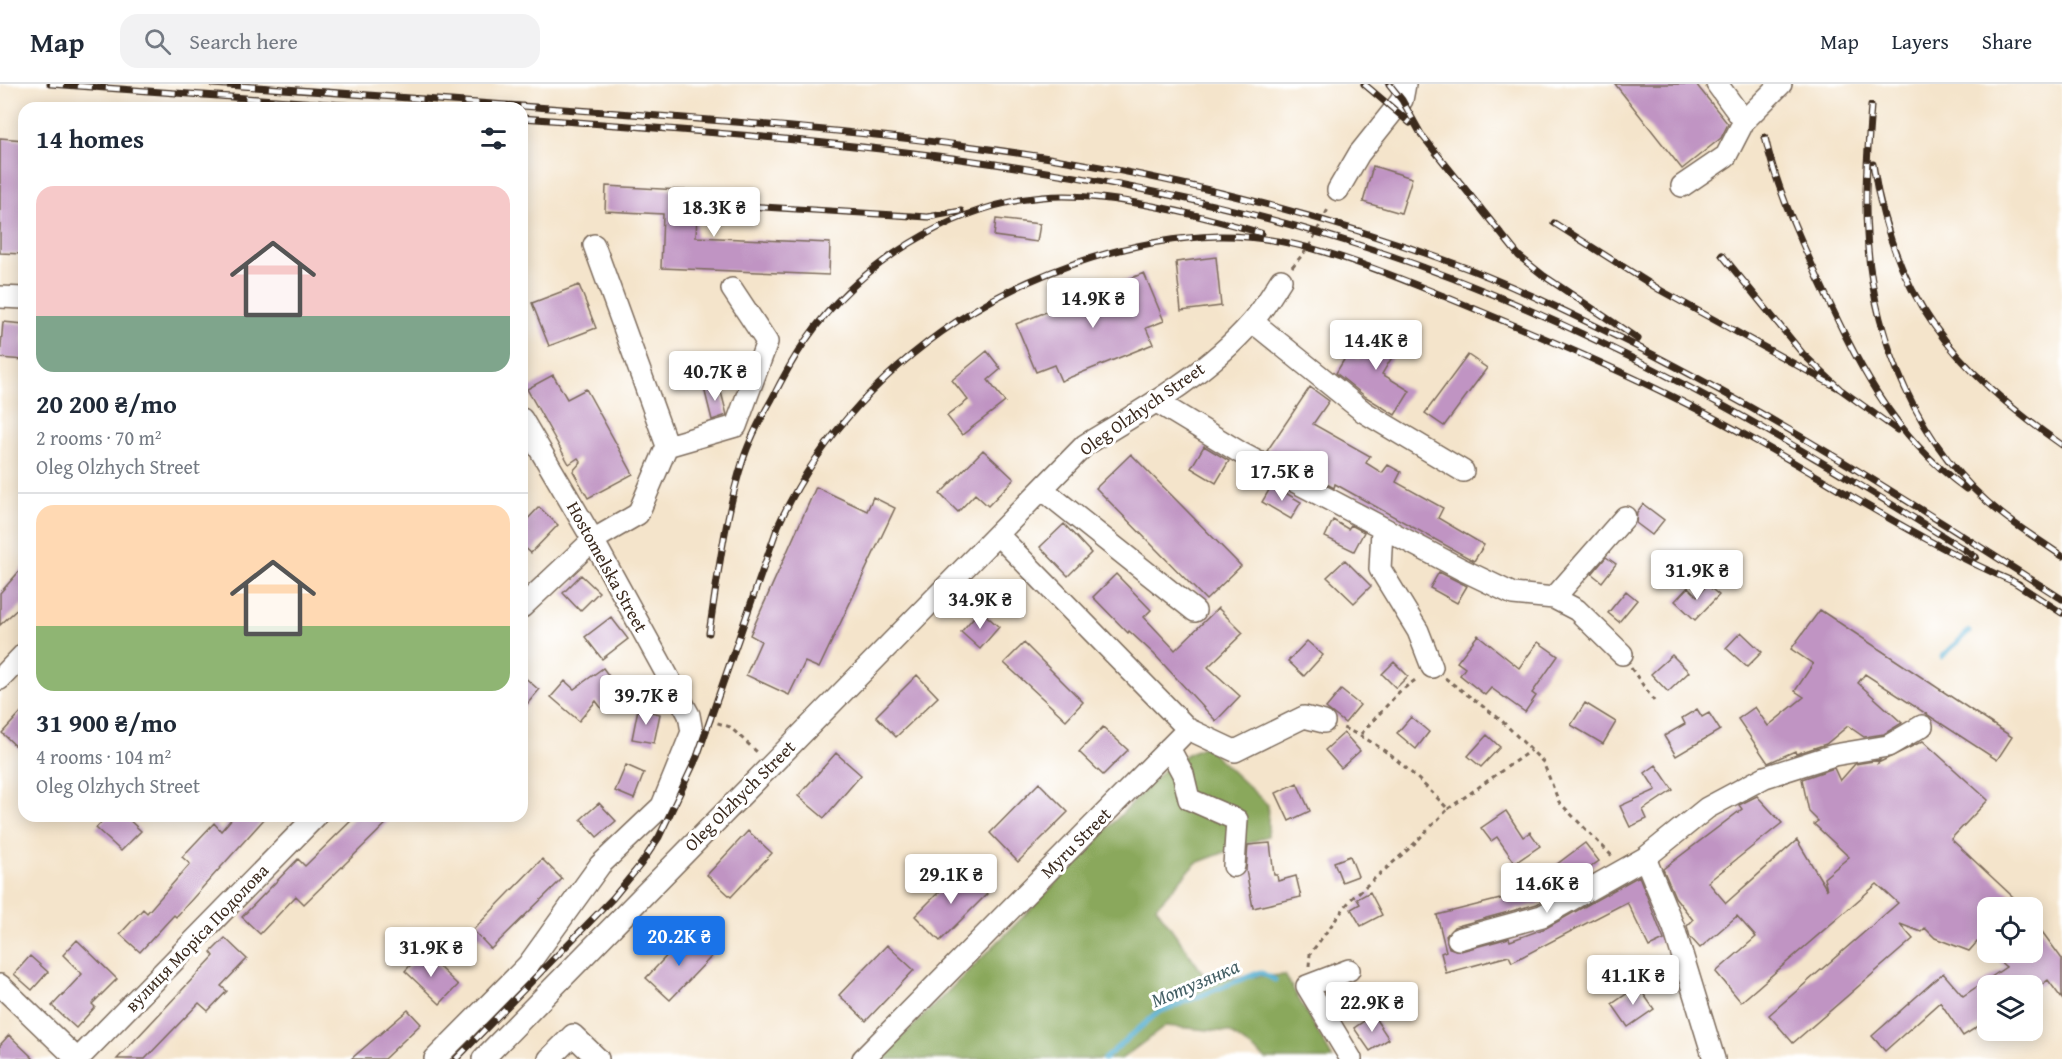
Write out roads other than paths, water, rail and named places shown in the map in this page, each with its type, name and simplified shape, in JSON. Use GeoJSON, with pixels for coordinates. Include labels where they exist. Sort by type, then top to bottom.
{"type":"FeatureCollection","features":[{"type":"Feature","properties":{"kind":"street"},"geometry":{"type":"LineString","coordinates":[[1338,190],[1359,154],[1402,100],[1405,84]]}},
{"type":"Feature","properties":{"kind":"street"},"geometry":{"type":"LineString","coordinates":[[1717,84],[1744,120]]}},
{"type":"Feature","properties":{"kind":"street"},"geometry":{"type":"LineString","coordinates":[[1682,186],[1726,156],[1744,120],[1781,84]]}},
{"type":"Feature","properties":{"kind":"street"},"geometry":{"type":"LineString","coordinates":[[528,601],[560,568],[593,540],[638,514],[667,446],[594,245]]}},
{"type":"Feature","properties":{"kind":"street","name":"Oleg Olzhych Street"},"geometry":{"type":"LineString","coordinates":[[483,1059],[1085,445],[1157,402],[1204,367],[1253,322],[1281,280]]}},
{"type":"Feature","properties":{"kind":"street"},"geometry":{"type":"LineString","coordinates":[[667,446],[736,426],[767,342],[732,289]]}},
{"type":"Feature","properties":{"kind":"street"},"geometry":{"type":"LineString","coordinates":[[0,297],[18,298]]}},
{"type":"Feature","properties":{"kind":"street"},"geometry":{"type":"LineString","coordinates":[[1253,322],[1364,412],[1463,471]]}},
{"type":"Feature","properties":{"kind":"street"},"geometry":{"type":"LineString","coordinates":[[1157,402],[1241,453],[1382,530],[1513,594],[1554,598],[1577,610],[1622,654]]}},
{"type":"Feature","properties":{"kind":"street","name":"Hostomelska Street"},"geometry":{"type":"LineString","coordinates":[[435,1059],[528,965],[600,865],[662,806],[692,732],[689,716],[593,540],[528,429]]}},
{"type":"Feature","properties":{"kind":"street"},"geometry":{"type":"LineString","coordinates":[[1042,489],[1195,611]]}},
{"type":"Feature","properties":{"kind":"street"},"geometry":{"type":"LineString","coordinates":[[1554,598],[1625,517]]}},
{"type":"Feature","properties":{"kind":"street"},"geometry":{"type":"LineString","coordinates":[[1382,530],[1380,569],[1418,631],[1432,668]]}},
{"type":"Feature","properties":{"kind":"street"},"geometry":{"type":"LineString","coordinates":[[998,535],[1188,729],[1235,752],[1304,717],[1324,722]]}},
{"type":"Feature","properties":{"kind":"street"},"geometry":{"type":"LineString","coordinates":[[0,679],[18,660]]}},
{"type":"Feature","properties":{"kind":"street"},"geometry":{"type":"LineString","coordinates":[[1458,939],[1542,916],[1645,858],[1707,808],[1765,777],[1834,755],[1888,746],[1922,726]]}},
{"type":"Feature","properties":{"kind":"street","name":"Myru Street"},"geometry":{"type":"LineString","coordinates":[[862,1059],[1188,729]]}},
{"type":"Feature","properties":{"kind":"street"},"geometry":{"type":"LineString","coordinates":[[1169,748],[1183,774],[1189,800],[1237,820],[1234,866]]}},
{"type":"Feature","properties":{"kind":"street","name":"вулиця Моріса Подолова"},"geometry":{"type":"LineString","coordinates":[[78,1059],[310,822]]}},
{"type":"Feature","properties":{"kind":"street"},"geometry":{"type":"LineString","coordinates":[[1645,858],[1674,928],[1714,1059]]}},
{"type":"Feature","properties":{"kind":"street"},"geometry":{"type":"LineString","coordinates":[[1349,970],[1307,986],[1351,1059]]}},
{"type":"Feature","properties":{"kind":"street"},"geometry":{"type":"LineString","coordinates":[[0,986],[78,1059]]}},
{"type":"Feature","properties":{"kind":"street"},"geometry":{"type":"LineString","coordinates":[[549,1059],[573,1035],[598,1059]]}},
{"type":"Feature","properties":{"kind":"waterway","name":"Мотузянка"},"geometry":{"type":"LineString","coordinates":[[1942,657],[1969,631]]}},
{"type":"Feature","properties":{"kind":"waterway","name":"Мотузянка"},"geometry":{"type":"LineString","coordinates":[[1104,1059],[1157,1013],[1260,972],[1275,980]]}},
{"type":"Feature","properties":{"kind":"railway"},"geometry":{"type":"LineString","coordinates":[[50,84],[301,102]]}},
{"type":"Feature","properties":{"kind":"railway"},"geometry":{"type":"LineString","coordinates":[[213,84],[461,102]]}},
{"type":"Feature","properties":{"kind":"railway"},"geometry":{"type":"LineString","coordinates":[[1364,84],[1410,123]]}},
{"type":"Feature","properties":{"kind":"railway"},"geometry":{"type":"LineString","coordinates":[[1389,84],[1402,100],[1421,134],[1519,256],[1544,276],[1638,339]]}},
{"type":"Feature","properties":{"kind":"railway"},"geometry":{"type":"LineString","coordinates":[[1871,106],[1866,202],[1871,273],[1890,351],[1905,389],[1924,424],[1947,458],[1973,488],[2009,520],[2062,556]]}},
{"type":"Feature","properties":{"kind":"railway"},"geometry":{"type":"LineString","coordinates":[[528,107],[832,131],[922,140],[1029,155],[1152,177],[1213,191],[1274,206],[1394,242],[1514,288],[1672,365],[1786,428],[1897,494],[2062,599]]}},
{"type":"Feature","properties":{"kind":"railway"},"geometry":{"type":"LineString","coordinates":[[528,118],[847,145],[1062,174],[1168,195],[1273,220],[1377,251],[1535,312],[1686,386],[1832,468],[1976,557]]}},
{"type":"Feature","properties":{"kind":"railway"},"geometry":{"type":"LineString","coordinates":[[1765,137],[1775,173],[1794,224],[1830,305],[1860,364],[1895,419],[1916,444],[1966,489]]}},
{"type":"Feature","properties":{"kind":"railway"},"geometry":{"type":"LineString","coordinates":[[1873,164],[1882,211],[1896,254],[1913,292],[1934,326],[1960,358],[1990,388],[2062,445]]}},
{"type":"Feature","properties":{"kind":"railway"},"geometry":{"type":"LineString","coordinates":[[709,633],[731,502],[752,436],[806,340],[827,313],[852,287],[880,264],[910,243],[975,212],[1009,202],[1043,197],[1068,196],[1124,201],[1182,212],[1261,233]]}},
{"type":"Feature","properties":{"kind":"railway"},"geometry":{"type":"LineString","coordinates":[[698,203],[928,217],[961,211]]}},
{"type":"Feature","properties":{"kind":"railway"},"geometry":{"type":"LineString","coordinates":[[1554,223],[1660,290],[1840,389]]}},
{"type":"Feature","properties":{"kind":"railway"},"geometry":{"type":"LineString","coordinates":[[456,1059],[613,898],[641,864],[659,837],[697,757],[778,526],[814,462],[836,432],[885,378],[942,331],[973,311],[1029,281],[1091,258],[1155,243],[1219,236],[1278,241],[1335,255],[1419,286],[1523,329],[1674,397],[1747,436],[1915,533],[2019,584]]}},
{"type":"Feature","properties":{"kind":"railway"},"geometry":{"type":"LineString","coordinates":[[1722,255],[1803,354],[1840,389],[1897,430]]}},
{"type":"Feature","properties":{"kind":"railway"},"geometry":{"type":"LineString","coordinates":[[2011,580],[2062,613]]}}]}
